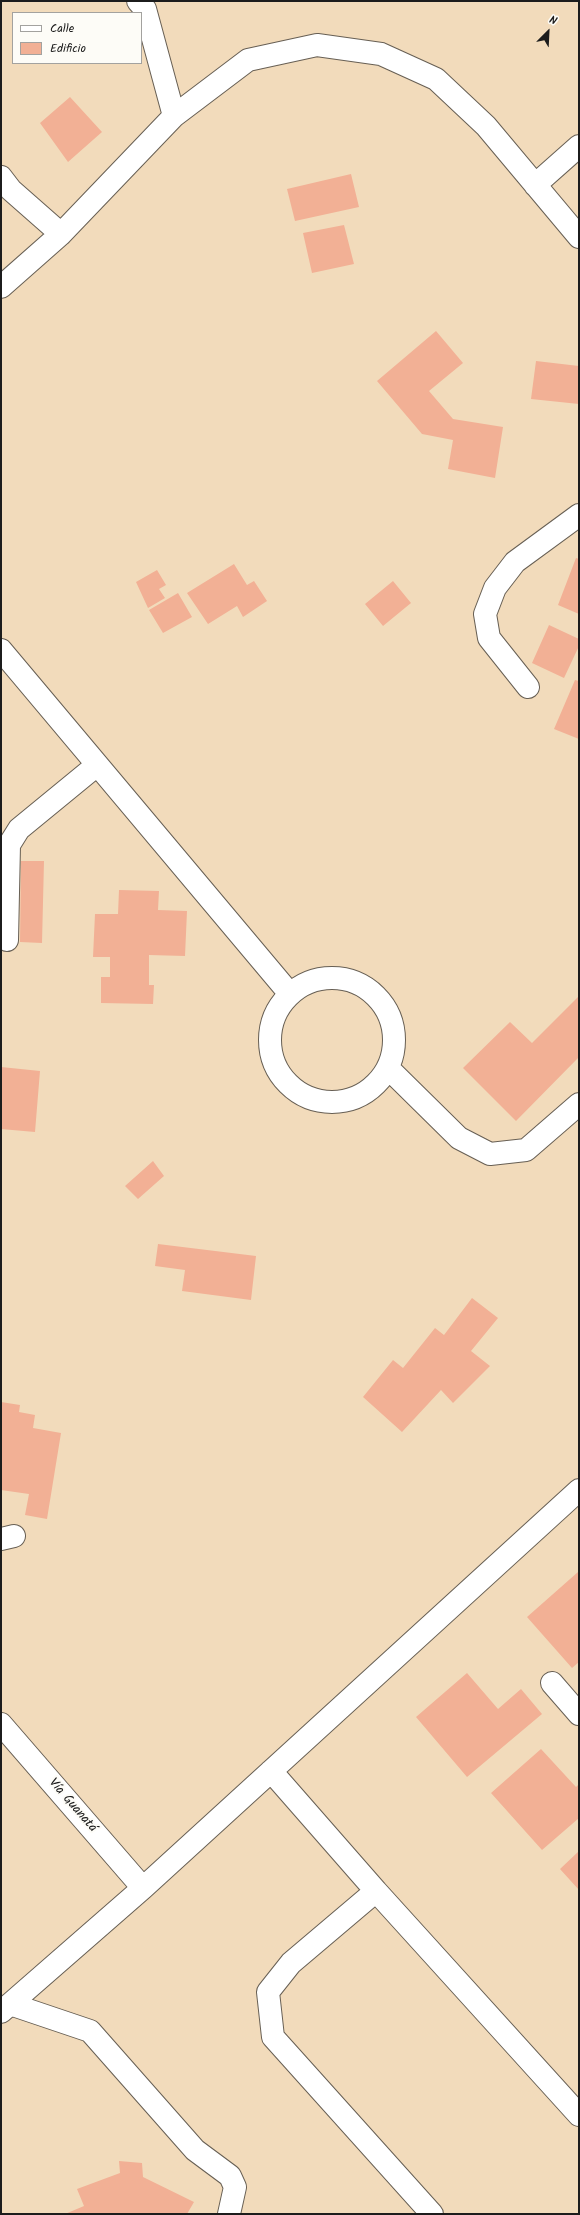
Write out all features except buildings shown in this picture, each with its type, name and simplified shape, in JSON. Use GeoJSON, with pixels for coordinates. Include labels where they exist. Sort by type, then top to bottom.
{"type":"FeatureCollection","features":[{"type":"Feature","properties":{"kind":"street"},"geometry":{"type":"LineString","coordinates":[[138,1],[145,9],[174,116]]}},
{"type":"Feature","properties":{"kind":"street"},"geometry":{"type":"LineString","coordinates":[[1,287],[61,234],[174,116],[248,60],[317,44],[381,54],[436,79],[486,126],[579,237]]}},
{"type":"Feature","properties":{"kind":"street"},"geometry":{"type":"LineString","coordinates":[[536,185],[579,146]]}},
{"type":"Feature","properties":{"kind":"street"},"geometry":{"type":"LineString","coordinates":[[1,177],[11,190],[61,234]]}},
{"type":"Feature","properties":{"kind":"street"},"geometry":{"type":"LineString","coordinates":[[528,687],[489,638],[485,614],[495,588],[515,562],[579,515]]}},
{"type":"Feature","properties":{"kind":"street"},"geometry":{"type":"LineString","coordinates":[[1,650],[290,994]]}},
{"type":"Feature","properties":{"kind":"street"},"geometry":{"type":"LineString","coordinates":[[7,940],[9,845],[19,829],[97,765]]}},
{"type":"Feature","properties":{"kind":"street"},"geometry":{"type":"LineString","coordinates":[[336,978],[359,984],[379,999],[391,1020],[394,1044],[388,1068],[381,1080],[371,1089],[346,1101],[319,1101],[295,1089],[277,1068],[270,1043],[275,1016],[290,994],[312,982],[336,978]]}},
{"type":"Feature","properties":{"kind":"street"},"geometry":{"type":"LineString","coordinates":[[388,1068],[459,1138],[490,1154],[526,1150],[579,1104]]}},
{"type":"Feature","properties":{"kind":"street"},"geometry":{"type":"LineString","coordinates":[[6,2008],[143,1888],[579,1490]]}},
{"type":"Feature","properties":{"kind":"street"},"geometry":{"type":"LineString","coordinates":[[552,1683],[579,1714]]}},
{"type":"Feature","properties":{"kind":"street","name":"Vía Guanatá"},"geometry":{"type":"LineString","coordinates":[[1,1724],[143,1888]]}},
{"type":"Feature","properties":{"kind":"street"},"geometry":{"type":"LineString","coordinates":[[271,1771],[376,1891],[579,2115]]}},
{"type":"Feature","properties":{"kind":"street"},"geometry":{"type":"LineString","coordinates":[[376,1891],[291,1963],[268,1992],[273,2037],[432,2214]]}},
{"type":"Feature","properties":{"kind":"street"},"geometry":{"type":"LineString","coordinates":[[6,2008],[90,2031],[195,2150],[230,2176],[235,2187],[229,2214]]}}]}
